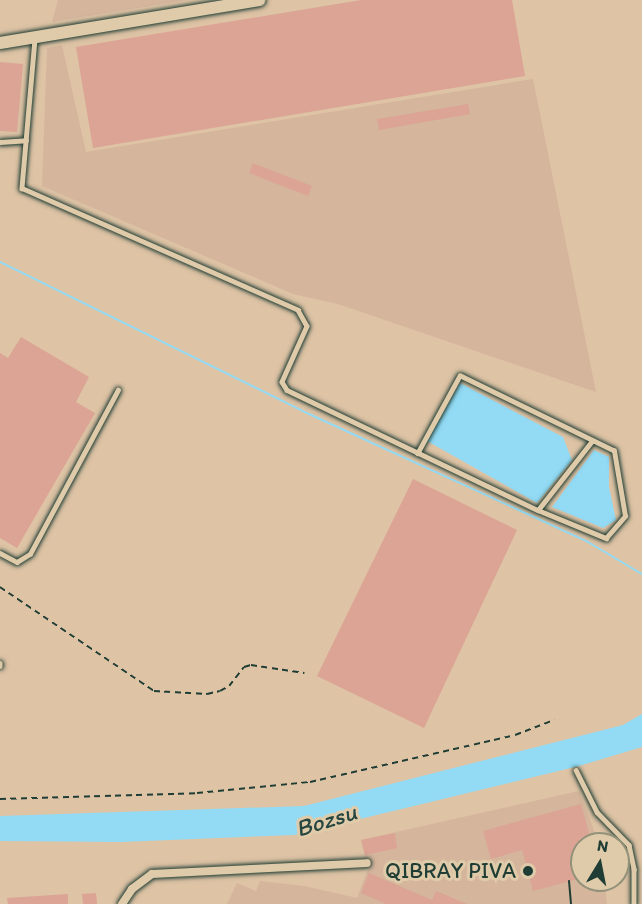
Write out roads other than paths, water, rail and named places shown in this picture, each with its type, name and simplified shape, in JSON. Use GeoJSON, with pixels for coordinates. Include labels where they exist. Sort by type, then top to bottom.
{"type":"FeatureCollection","features":[{"type":"Feature","properties":{"kind":"main road"},"geometry":{"type":"LineString","coordinates":[[0,43],[35,39],[252,1]]}},
{"type":"Feature","properties":{"kind":"street"},"geometry":{"type":"LineString","coordinates":[[122,904],[132,889],[152,874],[367,863]]}},
{"type":"Feature","properties":{"kind":"lane"},"geometry":{"type":"LineString","coordinates":[[35,39],[22,188],[298,310],[307,326],[282,382],[287,390],[418,453],[538,510],[606,538],[625,516],[614,452],[460,376],[418,453]]}},
{"type":"Feature","properties":{"kind":"lane"},"geometry":{"type":"LineString","coordinates":[[0,142],[27,140]]}},
{"type":"Feature","properties":{"kind":"lane"},"geometry":{"type":"LineString","coordinates":[[0,553],[17,562],[30,554],[118,390]]}},
{"type":"Feature","properties":{"kind":"lane"},"geometry":{"type":"LineString","coordinates":[[538,510],[592,441]]}},
{"type":"Feature","properties":{"kind":"lane"},"geometry":{"type":"LineString","coordinates":[[576,770],[597,812],[629,845],[634,869],[634,904]]}},
{"type":"Feature","properties":{"kind":"water"},"geometry":{"type":"Polygon","coordinates":[[[460,383],[563,437],[572,460],[537,503],[427,441],[460,383]]]}},
{"type":"Feature","properties":{"kind":"water"},"geometry":{"type":"Polygon","coordinates":[[[594,450],[609,457],[609,487],[616,520],[603,528],[552,507],[594,450]]]}},
{"type":"Feature","properties":{"kind":"water","name":"Bozsu"},"geometry":{"type":"Polygon","coordinates":[[[642,714],[642,747],[579,766],[294,835],[121,842],[0,841],[0,816],[304,806],[623,725],[642,714]]]}},
{"type":"Feature","properties":{"kind":"waterway"},"geometry":{"type":"LineString","coordinates":[[0,262],[309,414],[588,542],[642,574]]}},
{"type":"Feature","properties":{"kind":"railway"},"geometry":{"type":"LineString","coordinates":[[569,881],[571,904]]}},
{"type":"Feature","properties":{"kind":"place","name":"QIBRAY PIVA"},"geometry":{"type":"Point","coordinates":[528,871]}}]}
